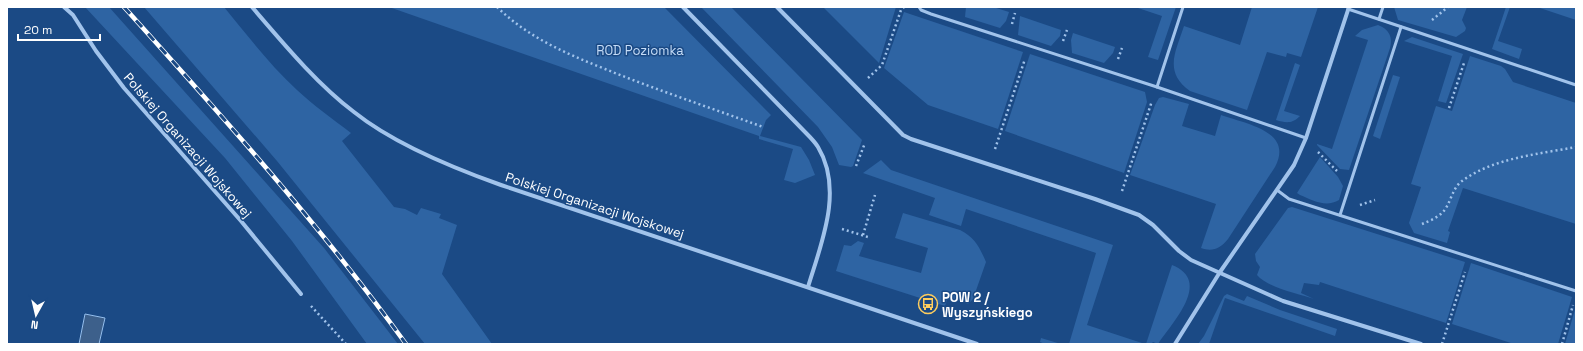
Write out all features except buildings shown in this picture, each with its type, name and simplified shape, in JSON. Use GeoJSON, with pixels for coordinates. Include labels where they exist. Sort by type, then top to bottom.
{"type":"FeatureCollection","features":[{"type":"Feature","properties":{"kind":"street","name":"Polskiej Organizacji Wojskowej"},"geometry":{"type":"LineString","coordinates":[[64,7],[73,15],[96,51],[124,88],[241,221],[301,294]]}},
{"type":"Feature","properties":{"kind":"street","name":"Polskiej Organizacji Wojskowej"},"geometry":{"type":"LineString","coordinates":[[252,7],[309,71],[354,112],[413,148],[448,164],[494,182],[977,344]]}},
{"type":"Feature","properties":{"kind":"street"},"geometry":{"type":"LineString","coordinates":[[682,7],[806,133],[818,147],[824,160],[828,176],[830,200],[820,246],[808,287]]}},
{"type":"Feature","properties":{"kind":"street"},"geometry":{"type":"LineString","coordinates":[[777,7],[856,89],[903,135],[1140,216],[1153,225],[1179,251],[1191,260],[1296,305],[1422,344]]}},
{"type":"Feature","properties":{"kind":"street"},"geometry":{"type":"LineString","coordinates":[[1175,344],[1220,272],[1294,165],[1306,138],[1348,8]]}},
{"type":"Feature","properties":{"kind":"lane"},"geometry":{"type":"LineString","coordinates":[[918,7],[921,10],[931,14],[1157,87],[1306,138]]}},
{"type":"Feature","properties":{"kind":"lane"},"geometry":{"type":"LineString","coordinates":[[1157,87],[1183,7]]}},
{"type":"Feature","properties":{"kind":"lane"},"geometry":{"type":"LineString","coordinates":[[1379,19],[1383,7]]}},
{"type":"Feature","properties":{"kind":"lane"},"geometry":{"type":"LineString","coordinates":[[1348,8],[1576,85]]}},
{"type":"Feature","properties":{"kind":"lane"},"geometry":{"type":"LineString","coordinates":[[1340,215],[1402,27]]}},
{"type":"Feature","properties":{"kind":"lane"},"geometry":{"type":"LineString","coordinates":[[1277,190],[1289,199],[1576,291]]}},
{"type":"Feature","properties":{"kind":"path"},"geometry":{"type":"LineString","coordinates":[[497,7],[532,36],[551,47],[628,79],[763,127]]}},
{"type":"Feature","properties":{"kind":"path"},"geometry":{"type":"LineString","coordinates":[[856,89],[882,65],[901,10],[904,7]]}},
{"type":"Feature","properties":{"kind":"path"},"geometry":{"type":"LineString","coordinates":[[990,164],[1029,46]]}},
{"type":"Feature","properties":{"kind":"path"},"geometry":{"type":"LineString","coordinates":[[1449,108],[1468,49]]}},
{"type":"Feature","properties":{"kind":"path"},"geometry":{"type":"LineString","coordinates":[[1117,207],[1157,87]]}},
{"type":"Feature","properties":{"kind":"path"},"geometry":{"type":"LineString","coordinates":[[856,166],[865,143]]}},
{"type":"Feature","properties":{"kind":"path"},"geometry":{"type":"LineString","coordinates":[[1399,234],[1440,214],[1444,210],[1457,186],[1475,174],[1504,161],[1576,147]]}},
{"type":"Feature","properties":{"kind":"path"},"geometry":{"type":"LineString","coordinates":[[863,235],[875,195]]}},
{"type":"Feature","properties":{"kind":"path"},"geometry":{"type":"LineString","coordinates":[[842,229],[868,237]]}},
{"type":"Feature","properties":{"kind":"path"},"geometry":{"type":"LineString","coordinates":[[1442,344],[1470,257]]}},
{"type":"Feature","properties":{"kind":"path"},"geometry":{"type":"LineString","coordinates":[[301,294],[346,344]]}},
{"type":"Feature","properties":{"kind":"path"},"geometry":{"type":"LineString","coordinates":[[1562,344],[1574,302]]}},
{"type":"Feature","properties":{"kind":"green space"},"geometry":{"type":"Polygon","coordinates":[[[85,7],[109,7],[324,248],[398,344],[367,344],[292,241],[225,158],[85,7]]]}},
{"type":"Feature","properties":{"kind":"green space"},"geometry":{"type":"Polygon","coordinates":[[[144,7],[224,7],[259,50],[297,90],[310,102],[351,133],[342,141],[394,207],[405,209],[417,215],[421,208],[441,214],[439,218],[457,225],[442,274],[492,344],[425,344],[277,161],[144,7]]]}},
{"type":"Feature","properties":{"kind":"green space","name":"ROD Poziomka"},"geometry":{"type":"Polygon","coordinates":[[[389,7],[664,7],[771,115],[766,120],[760,136],[801,147],[809,160],[815,175],[795,183],[784,180],[793,149],[759,139],[759,136],[389,7]]]}},
{"type":"Feature","properties":{"kind":"green space"},"geometry":{"type":"Polygon","coordinates":[[[701,7],[731,7],[862,140],[853,166],[839,165],[832,147],[818,127],[701,7]]]}},
{"type":"Feature","properties":{"kind":"green space"},"geometry":{"type":"Polygon","coordinates":[[[823,7],[896,7],[879,63],[823,7]]]}},
{"type":"Feature","properties":{"kind":"green space"},"geometry":{"type":"Polygon","coordinates":[[[966,7],[993,7],[1009,12],[1006,21],[1000,28],[965,17],[966,7]]]}},
{"type":"Feature","properties":{"kind":"green space"},"geometry":{"type":"Polygon","coordinates":[[[1135,7],[1176,7],[1158,60],[1148,57],[1162,16],[1135,7]]]}},
{"type":"Feature","properties":{"kind":"green space"},"geometry":{"type":"Polygon","coordinates":[[[1252,7],[1318,7],[1301,57],[1287,53],[1286,57],[1267,52],[1247,110],[1190,91],[1182,84],[1174,69],[1175,53],[1184,26],[1240,45],[1252,7]]]}},
{"type":"Feature","properties":{"kind":"green space"},"geometry":{"type":"Polygon","coordinates":[[[1394,7],[1467,7],[1462,20],[1466,28],[1465,31],[1456,37],[1398,20],[1394,7]]]}},
{"type":"Feature","properties":{"kind":"green space"},"geometry":{"type":"Polygon","coordinates":[[[1506,7],[1510,7],[1498,41],[1522,49],[1519,59],[1492,49],[1506,7]]]}},
{"type":"Feature","properties":{"kind":"green space"},"geometry":{"type":"Polygon","coordinates":[[[1537,7],[1576,7],[1576,20],[1537,7]]]}},
{"type":"Feature","properties":{"kind":"green space"},"geometry":{"type":"Polygon","coordinates":[[[904,12],[1023,52],[998,129],[928,105],[884,68],[904,12]]]}},
{"type":"Feature","properties":{"kind":"green space"},"geometry":{"type":"Polygon","coordinates":[[[1020,16],[1061,30],[1060,36],[1051,46],[1018,35],[1020,16]]]}},
{"type":"Feature","properties":{"kind":"green space"},"geometry":{"type":"Polygon","coordinates":[[[1378,25],[1385,29],[1389,34],[1391,40],[1390,48],[1349,170],[1340,169],[1317,144],[1332,149],[1368,40],[1355,36],[1362,30],[1378,25]]]}},
{"type":"Feature","properties":{"kind":"green space"},"geometry":{"type":"Polygon","coordinates":[[[1073,33],[1115,47],[1113,53],[1104,63],[1072,53],[1071,40],[1073,33]]]}},
{"type":"Feature","properties":{"kind":"green space"},"geometry":{"type":"Polygon","coordinates":[[[1412,37],[1463,54],[1446,103],[1438,101],[1452,56],[1404,41],[1412,37]]]}},
{"type":"Feature","properties":{"kind":"green space"},"geometry":{"type":"Polygon","coordinates":[[[1030,54],[1145,92],[1147,102],[1124,173],[1005,131],[1030,54]]]}},
{"type":"Feature","properties":{"kind":"green space"},"geometry":{"type":"Polygon","coordinates":[[[1470,56],[1501,66],[1505,69],[1513,82],[1576,103],[1576,224],[1463,188],[1448,231],[1450,232],[1447,243],[1414,233],[1409,223],[1421,187],[1411,184],[1436,106],[1452,111],[1470,56]]]}},
{"type":"Feature","properties":{"kind":"green space"},"geometry":{"type":"Polygon","coordinates":[[[1295,63],[1300,65],[1284,111],[1300,116],[1289,122],[1283,122],[1276,120],[1295,63]]]}},
{"type":"Feature","properties":{"kind":"green space"},"geometry":{"type":"Polygon","coordinates":[[[1393,75],[1400,77],[1380,139],[1373,136],[1393,75]]]}},
{"type":"Feature","properties":{"kind":"green space"},"geometry":{"type":"Polygon","coordinates":[[[1163,97],[1189,104],[1182,126],[1215,136],[1221,115],[1264,131],[1273,137],[1278,145],[1279,155],[1275,167],[1228,239],[1216,249],[1209,250],[1201,248],[1216,204],[1130,175],[1155,105],[1159,98],[1163,97]]]}},
{"type":"Feature","properties":{"kind":"green space"},"geometry":{"type":"Polygon","coordinates":[[[1320,157],[1338,177],[1343,186],[1339,200],[1334,202],[1319,202],[1297,193],[1320,157]]]}},
{"type":"Feature","properties":{"kind":"green space"},"geometry":{"type":"Polygon","coordinates":[[[881,160],[891,170],[1113,245],[1087,325],[1145,344],[1069,344],[1096,253],[966,209],[961,226],[929,215],[935,198],[863,173],[881,160]]]}},
{"type":"Feature","properties":{"kind":"green space"},"geometry":{"type":"Polygon","coordinates":[[[1292,207],[1465,262],[1446,323],[1320,282],[1319,285],[1304,283],[1301,293],[1314,299],[1292,293],[1268,284],[1262,280],[1257,275],[1260,267],[1256,261],[1255,254],[1288,208],[1292,207]]]}},
{"type":"Feature","properties":{"kind":"green space"},"geometry":{"type":"Polygon","coordinates":[[[903,213],[960,230],[976,243],[986,262],[973,299],[968,304],[948,297],[945,306],[836,271],[844,245],[851,246],[858,241],[864,243],[859,256],[921,273],[928,248],[895,238],[903,213]]]}},
{"type":"Feature","properties":{"kind":"green space"},"geometry":{"type":"Polygon","coordinates":[[[1471,263],[1572,297],[1558,344],[1514,344],[1452,324],[1471,263]]]}},
{"type":"Feature","properties":{"kind":"green space"},"geometry":{"type":"Polygon","coordinates":[[[1172,265],[1184,272],[1189,281],[1189,291],[1186,303],[1158,344],[1153,342],[1151,344],[1146,344],[1172,265]]]}},
{"type":"Feature","properties":{"kind":"green space"},"geometry":{"type":"Polygon","coordinates":[[[1227,294],[1244,301],[1247,296],[1280,310],[1337,329],[1335,336],[1225,298],[1209,344],[1198,344],[1204,336],[1224,296],[1227,294]]]}},
{"type":"Feature","properties":{"kind":"green space"},"geometry":{"type":"Polygon","coordinates":[[[1576,306],[1576,344],[1565,344],[1576,306]]]}},
{"type":"Feature","properties":{"kind":"green space"},"geometry":{"type":"Polygon","coordinates":[[[1041,338],[1061,344],[1045,344],[1040,342],[1041,338]]]}},
{"type":"Feature","properties":{"kind":"shaded area"},"geometry":{"type":"Polygon","coordinates":[[[85,314],[105,318],[99,344],[79,344],[85,314]]]}},
{"type":"Feature","properties":{"kind":"railway"},"geometry":{"type":"LineString","coordinates":[[124,7],[270,172],[339,256],[406,344]]}},
{"type":"Feature","properties":{"kind":"place","name":"POW 2 / Wyszyńskiego"},"geometry":{"type":"Point","coordinates":[928,304]}}]}
